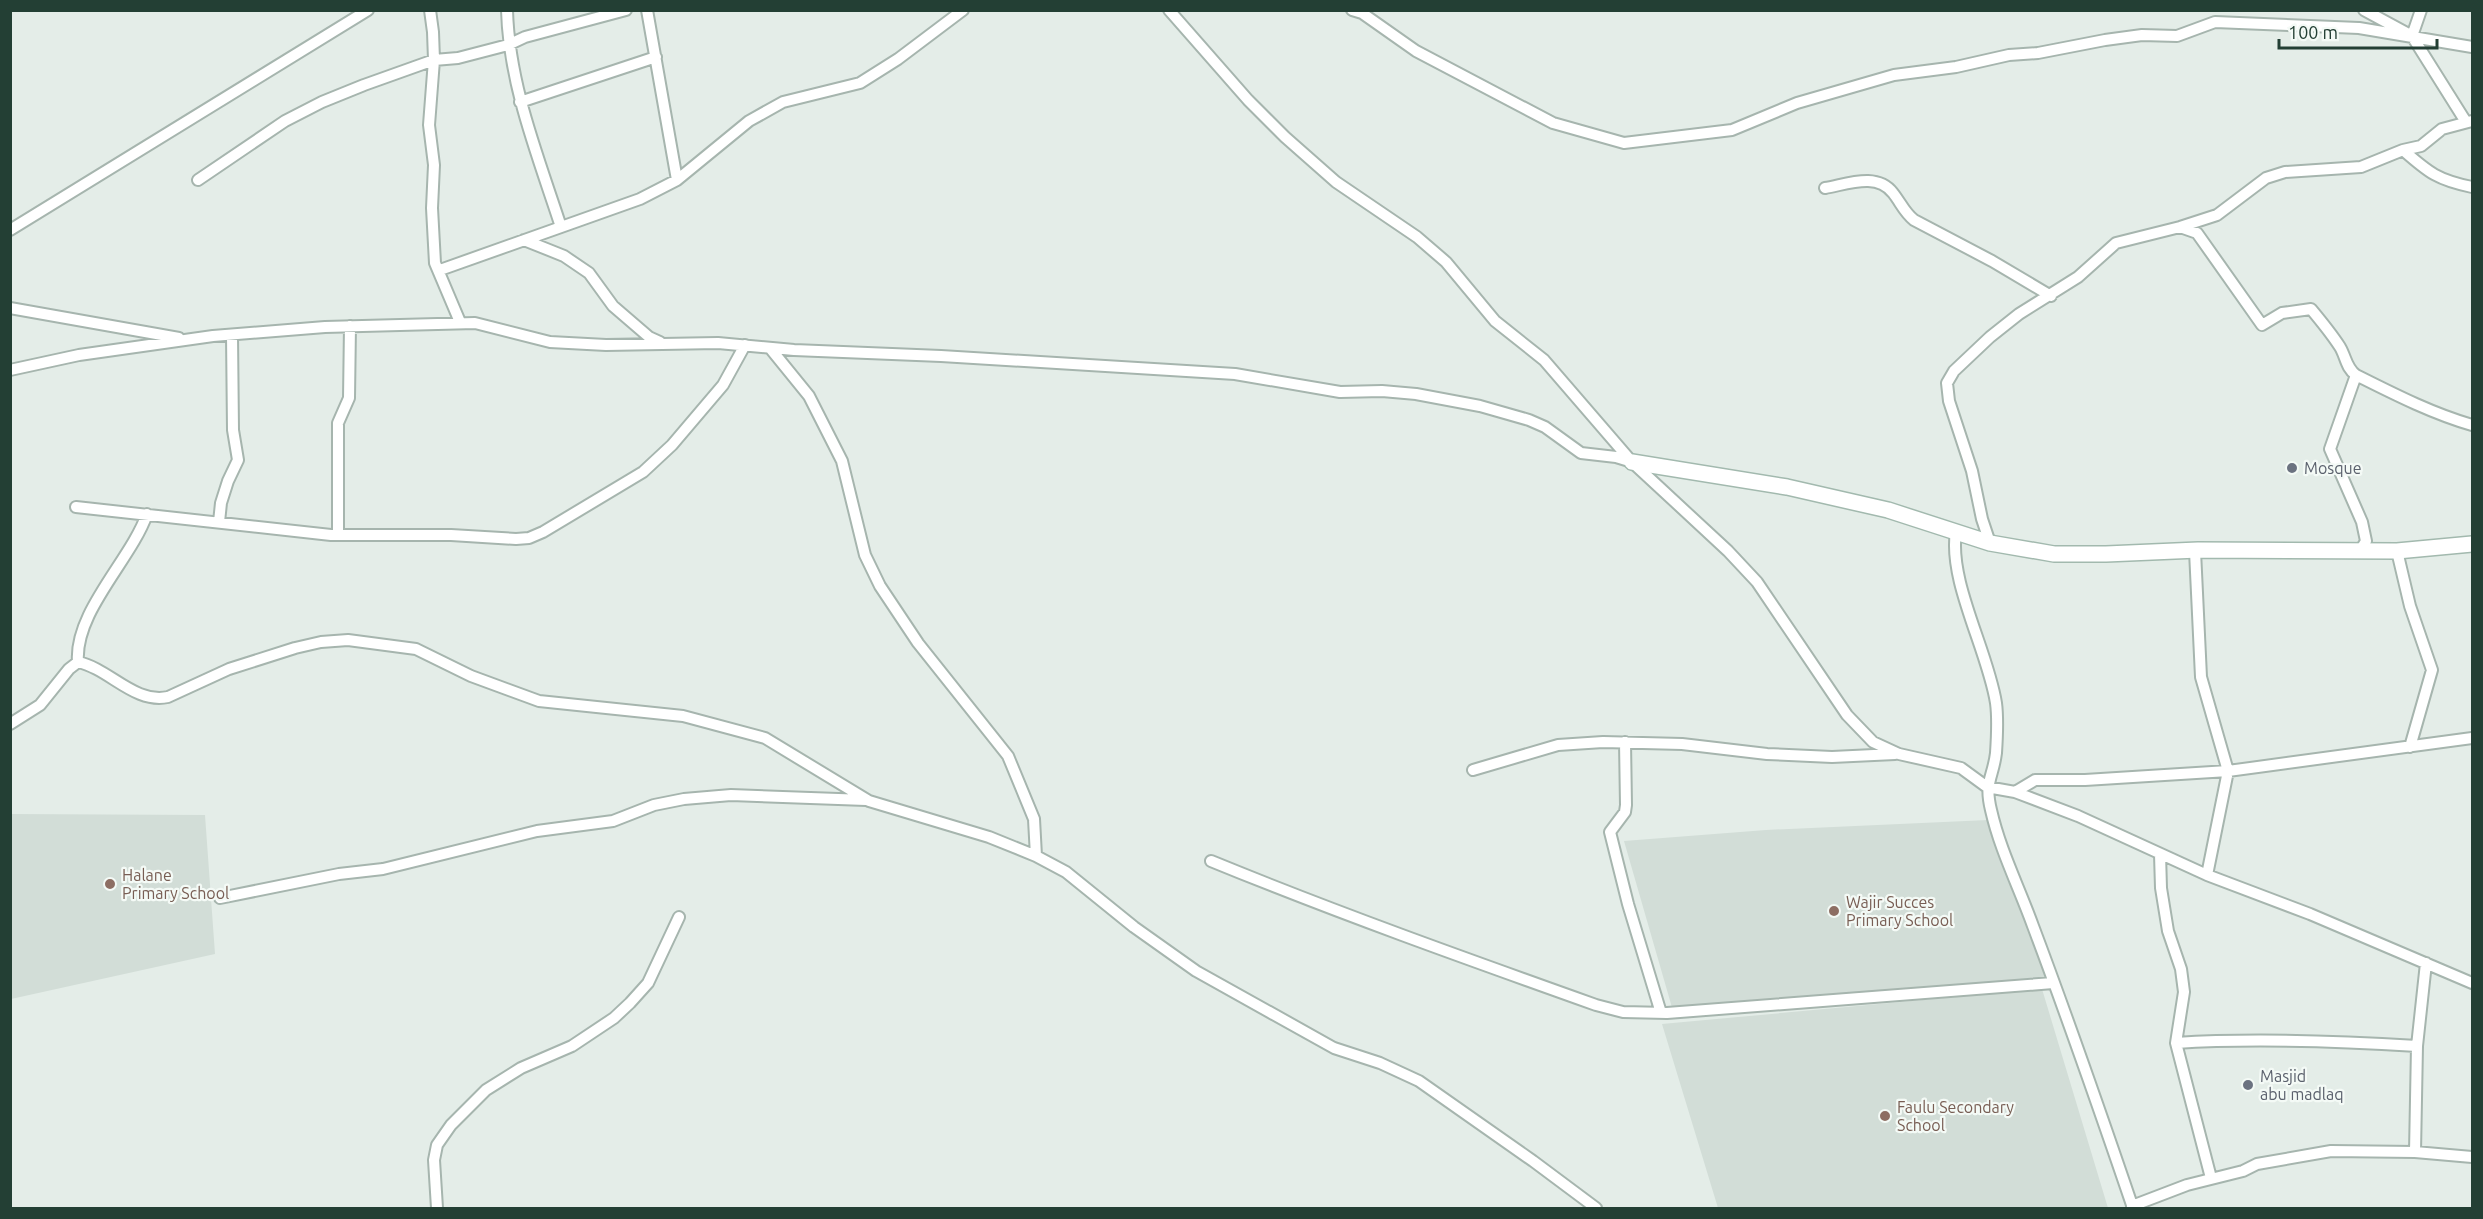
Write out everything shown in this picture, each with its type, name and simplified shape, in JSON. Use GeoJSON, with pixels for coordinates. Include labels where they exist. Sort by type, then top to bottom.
{"type":"FeatureCollection","features":[{"type":"Feature","properties":{"kind":"street"},"geometry":{"type":"LineString","coordinates":[[10,230],[368,10]]}},
{"type":"Feature","properties":{"kind":"street"},"geometry":{"type":"LineString","coordinates":[[430,10],[434,60],[429,125],[434,165],[432,208],[435,263],[440,270],[460,322]]}},
{"type":"Feature","properties":{"kind":"street"},"geometry":{"type":"LineString","coordinates":[[507,10],[508,45],[520,92],[520,102],[561,227]]}},
{"type":"Feature","properties":{"kind":"street"},"geometry":{"type":"LineString","coordinates":[[198,180],[285,121],[322,102],[434,60],[458,58],[508,45],[525,37],[626,10]]}},
{"type":"Feature","properties":{"kind":"street"},"geometry":{"type":"LineString","coordinates":[[647,10],[677,180]]}},
{"type":"Feature","properties":{"kind":"street"},"geometry":{"type":"LineString","coordinates":[[440,270],[640,199],[677,180],[749,121],[783,102],[860,83],[898,59],[963,10]]}},
{"type":"Feature","properties":{"kind":"street"},"geometry":{"type":"LineString","coordinates":[[1169,10],[1248,100],[1285,137],[1336,182],[1417,237],[1446,262],[1495,321],[1544,360],[1632,462],[1728,551],[1757,582],[1847,715],[1873,742],[1899,754],[1961,768],[1987,787],[2015,792],[2078,816],[2207,874],[2472,983]]}},
{"type":"Feature","properties":{"kind":"street"},"geometry":{"type":"LineString","coordinates":[[1352,10],[1362,12],[1416,51],[1553,123],[1624,143],[1732,130],[1797,103],[1894,75],[1956,67],[2009,55],[2038,53],[2105,40],[2142,35],[2177,36],[2215,22],[2359,28],[2472,47]]}},
{"type":"Feature","properties":{"kind":"street"},"geometry":{"type":"LineString","coordinates":[[1990,543],[1982,519],[1972,471],[1949,401],[1947,383],[1954,371],[1990,337],[2019,314],[2078,277],[2116,243],[2217,216],[2266,178],[2285,172],[2361,167],[2403,150],[2421,146],[2442,129],[2469,122],[2412,36],[2364,10]]}},
{"type":"Feature","properties":{"kind":"street"},"geometry":{"type":"LineString","coordinates":[[2412,36],[2421,10]]}},
{"type":"Feature","properties":{"kind":"street"},"geometry":{"type":"LineString","coordinates":[[520,102],[656,57]]}},
{"type":"Feature","properties":{"kind":"street"},"geometry":{"type":"LineString","coordinates":[[2403,150],[2428,172],[2446,182],[2472,187]]}},
{"type":"Feature","properties":{"kind":"street"},"geometry":{"type":"LineString","coordinates":[[1826,188],[1877,180],[1884,184],[1914,220],[1992,261],[2051,296]]}},
{"type":"Feature","properties":{"kind":"street"},"geometry":{"type":"LineString","coordinates":[[2180,227],[2198,233],[2262,325],[2282,313],[2310,309],[2326,326],[2341,350],[2349,370],[2406,401],[2472,425]]}},
{"type":"Feature","properties":{"kind":"street"},"geometry":{"type":"LineString","coordinates":[[524,240],[564,256],[589,273],[613,306],[649,337],[656,341],[676,344]]}},
{"type":"Feature","properties":{"kind":"street"},"geometry":{"type":"LineString","coordinates":[[10,308],[189,339]]}},
{"type":"Feature","properties":{"kind":"street"},"geometry":{"type":"LineString","coordinates":[[10,370],[79,355],[189,339],[350,326],[460,322],[475,323],[550,342],[606,345],[745,345],[1235,374],[1340,392],[1382,391],[1416,394],[1480,406],[1545,427],[1581,453],[1787,487],[1888,510],[1990,543],[2054,554],[2106,555],[2195,550],[2397,551],[2472,546]]}},
{"type":"Feature","properties":{"kind":"street"},"geometry":{"type":"LineString","coordinates":[[338,535],[338,423],[349,398],[350,326]]}},
{"type":"Feature","properties":{"kind":"street"},"geometry":{"type":"LineString","coordinates":[[219,522],[221,503],[238,460],[233,430],[232,335]]}},
{"type":"Feature","properties":{"kind":"street"},"geometry":{"type":"LineString","coordinates":[[76,507],[338,535],[529,538],[543,532],[643,472],[672,445],[723,385],[745,345]]}},
{"type":"Feature","properties":{"kind":"street"},"geometry":{"type":"LineString","coordinates":[[770,348],[809,396],[842,461],[865,555],[880,586],[918,643],[1008,756],[1034,819],[1036,856]]}},
{"type":"Feature","properties":{"kind":"street"},"geometry":{"type":"LineString","coordinates":[[2356,375],[2330,449],[2362,522],[2366,541],[2360,551]]}},
{"type":"Feature","properties":{"kind":"street"},"geometry":{"type":"LineString","coordinates":[[78,662],[79,640],[87,621],[110,578],[142,528],[147,514]]}},
{"type":"Feature","properties":{"kind":"street"},"geometry":{"type":"LineString","coordinates":[[1956,532],[1953,548],[1996,704],[1996,754],[1987,787],[2000,842],[2053,983],[2132,1207],[2211,1178],[2243,1172],[2257,1164],[2331,1151],[2415,1152],[2472,1157]]}},
{"type":"Feature","properties":{"kind":"street"},"geometry":{"type":"LineString","coordinates":[[2195,550],[2201,677],[2228,771],[2207,874]]}},
{"type":"Feature","properties":{"kind":"street"},"geometry":{"type":"LineString","coordinates":[[2397,551],[2410,606],[2432,670],[2410,747]]}},
{"type":"Feature","properties":{"kind":"street"},"geometry":{"type":"LineString","coordinates":[[10,724],[40,705],[69,669],[78,662],[90,664],[146,698],[158,699],[168,697],[229,669],[295,648],[321,642],[348,640],[416,649],[471,676],[539,701],[683,716],[765,738],[869,801]]}},
{"type":"Feature","properties":{"kind":"street"},"geometry":{"type":"LineString","coordinates":[[2015,792],[2035,780],[2085,780],[2228,771],[2472,738]]}},
{"type":"Feature","properties":{"kind":"street"},"geometry":{"type":"LineString","coordinates":[[1473,770],[1557,745],[1625,742],[1682,744],[1767,754],[1832,757],[1899,754]]}},
{"type":"Feature","properties":{"kind":"street"},"geometry":{"type":"LineString","coordinates":[[1625,742],[1625,812],[1610,832],[1625,894],[1661,1013]]}},
{"type":"Feature","properties":{"kind":"street"},"geometry":{"type":"LineString","coordinates":[[220,898],[339,874],[383,869],[537,831],[613,821],[654,805],[684,799],[731,795],[869,801],[989,837],[1036,856],[1066,872],[1134,927],[1196,971],[1334,1048],[1419,1081],[1533,1161],[1596,1209]]}},
{"type":"Feature","properties":{"kind":"street"},"geometry":{"type":"LineString","coordinates":[[2160,854],[2168,932],[2181,969],[2184,992],[2176,1043],[2211,1178]]}},
{"type":"Feature","properties":{"kind":"street"},"geometry":{"type":"LineString","coordinates":[[1211,861],[1306,900],[1596,1005],[1623,1012],[1661,1013],[2053,983]]}},
{"type":"Feature","properties":{"kind":"street"},"geometry":{"type":"LineString","coordinates":[[436,1209],[434,1160],[437,1145],[451,1125],[486,1090],[521,1068],[572,1046],[630,1003],[648,983],[679,917]]}},
{"type":"Feature","properties":{"kind":"street"},"geometry":{"type":"LineString","coordinates":[[2415,1152],[2416,1046],[2426,963]]}},
{"type":"Feature","properties":{"kind":"street"},"geometry":{"type":"LineString","coordinates":[[2176,1043],[2269,1040],[2362,1041],[2416,1046]]}},
{"type":"Feature","properties":{"kind":"shaded area","name":"Halane Primary School"},"geometry":{"type":"Polygon","coordinates":[[[11,814],[205,815],[215,954],[11,999],[11,814]]]}},
{"type":"Feature","properties":{"kind":"shaded area","name":"Wajir Succes Primary School"},"geometry":{"type":"Polygon","coordinates":[[[1988,820],[2050,982],[1673,1011],[1624,841],[1766,830],[1988,820]]]}},
{"type":"Feature","properties":{"kind":"shaded area","name":"Faulu Secondary School"},"geometry":{"type":"Polygon","coordinates":[[[2042,989],[2108,1208],[1718,1208],[1662,1024],[2042,989]]]}},
{"type":"Feature","properties":{"kind":"place","name":"Mosque"},"geometry":{"type":"Point","coordinates":[2292,468]}},
{"type":"Feature","properties":{"kind":"place","name":"Halane Primary School"},"geometry":{"type":"Point","coordinates":[110,884]}},
{"type":"Feature","properties":{"kind":"place","name":"Wajir Succes Primary School"},"geometry":{"type":"Point","coordinates":[1834,911]}},
{"type":"Feature","properties":{"kind":"place","name":"Masjid abu madlaq"},"geometry":{"type":"Point","coordinates":[2248,1085]}},
{"type":"Feature","properties":{"kind":"place","name":"Faulu Secondary School"},"geometry":{"type":"Point","coordinates":[1885,1116]}}]}
